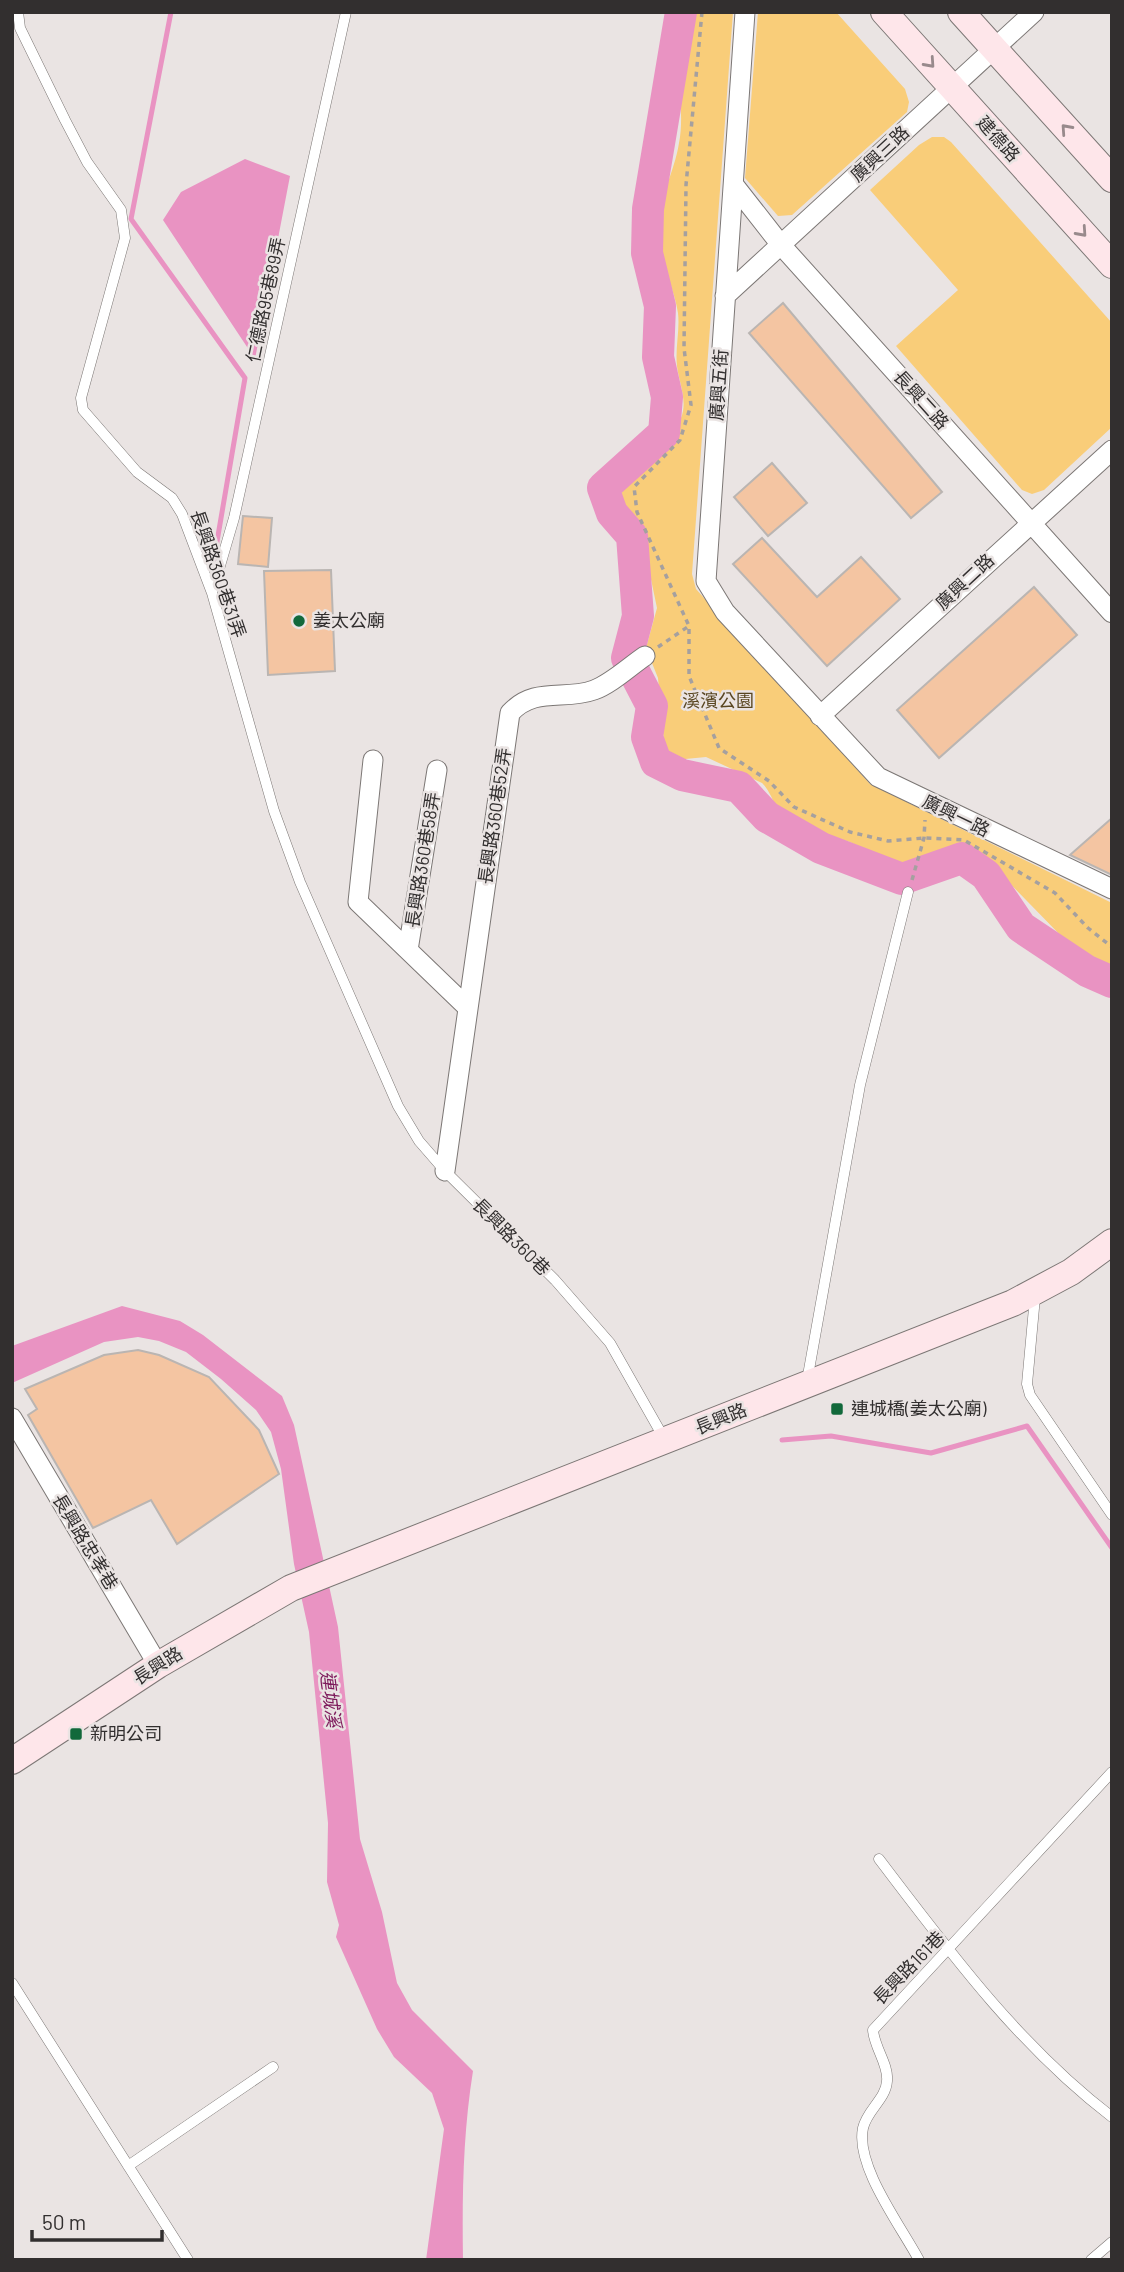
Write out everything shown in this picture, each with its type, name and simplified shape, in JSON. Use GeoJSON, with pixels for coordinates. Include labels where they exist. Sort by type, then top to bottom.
{"type":"FeatureCollection","features":[{"type":"Feature","properties":{"kind":"main road","name":"建德路"},"geometry":{"type":"LineString","coordinates":[[884,12],[1112,265]]}},
{"type":"Feature","properties":{"kind":"main road"},"geometry":{"type":"LineString","coordinates":[[961,12],[1112,179]]}},
{"type":"Feature","properties":{"kind":"main road","name":"長興路"},"geometry":{"type":"LineString","coordinates":[[12,1761],[247,1611],[313,1578],[1035,1294],[1112,1242]]}},
{"type":"Feature","properties":{"kind":"street","name":"廣興五街"},"geometry":{"type":"LineString","coordinates":[[745,12],[706,581],[725,612],[820,716]]}},
{"type":"Feature","properties":{"kind":"street","name":"廣興三路"},"geometry":{"type":"LineString","coordinates":[[725,296],[1034,12]]}},
{"type":"Feature","properties":{"kind":"street","name":"長興二路"},"geometry":{"type":"LineString","coordinates":[[734,185],[782,245],[1112,613]]}},
{"type":"Feature","properties":{"kind":"street","name":"廣興二路"},"geometry":{"type":"LineString","coordinates":[[820,716],[1112,450]]}},
{"type":"Feature","properties":{"kind":"street","name":"長興路360巷52弄"},"geometry":{"type":"LineString","coordinates":[[468,1009],[510,713],[536,695],[594,691],[645,656]]}},
{"type":"Feature","properties":{"kind":"street","name":"廣興一路"},"geometry":{"type":"LineString","coordinates":[[820,716],[878,777],[1112,889]]}},
{"type":"Feature","properties":{"kind":"street"},"geometry":{"type":"LineString","coordinates":[[373,760],[358,902],[468,1009],[445,1171]]}},
{"type":"Feature","properties":{"kind":"street","name":"長興路360巷58弄"},"geometry":{"type":"LineString","coordinates":[[408,950],[438,769]]}},
{"type":"Feature","properties":{"kind":"street","name":"長興路忠孝巷"},"geometry":{"type":"LineString","coordinates":[[12,1418],[159,1665]]}},
{"type":"Feature","properties":{"kind":"lane","name":"長興路360巷31弄"},"geometry":{"type":"LineString","coordinates":[[18,12],[18,22],[29,49],[87,162],[121,210],[125,225],[125,238],[81,398],[83,410],[137,472],[172,498],[187,527],[212,593],[274,811],[300,883],[398,1106],[419,1141],[445,1171]]}},
{"type":"Feature","properties":{"kind":"lane","name":"仁德路95巷89弄"},"geometry":{"type":"LineString","coordinates":[[212,593],[234,518],[346,12]]}},
{"type":"Feature","properties":{"kind":"lane"},"geometry":{"type":"LineString","coordinates":[[806,1385],[860,1085],[908,892]]}},
{"type":"Feature","properties":{"kind":"lane","name":"長興路360巷"},"geometry":{"type":"LineString","coordinates":[[445,1171],[555,1280],[610,1343],[666,1441]]}},
{"type":"Feature","properties":{"kind":"lane"},"geometry":{"type":"LineString","coordinates":[[1035,1294],[1027,1384],[1030,1395],[1112,1515]]}},
{"type":"Feature","properties":{"kind":"lane","name":"長興路161巷"},"geometry":{"type":"LineString","coordinates":[[919,2260],[864,2161],[862,2134],[865,2121],[888,2084],[887,2074],[874,2042],[873,2030],[1112,1772]]}},
{"type":"Feature","properties":{"kind":"lane"},"geometry":{"type":"LineString","coordinates":[[879,1859],[948,1950],[1027,2043],[1112,2117]]}},
{"type":"Feature","properties":{"kind":"lane"},"geometry":{"type":"LineString","coordinates":[[12,1983],[188,2260]]}},
{"type":"Feature","properties":{"kind":"lane"},"geometry":{"type":"LineString","coordinates":[[128,2166],[273,2067]]}},
{"type":"Feature","properties":{"kind":"lane"},"geometry":{"type":"LineString","coordinates":[[1091,2260],[1112,2242]]}},
{"type":"Feature","properties":{"kind":"path"},"geometry":{"type":"LineString","coordinates":[[702,12],[687,185],[684,348],[691,405],[680,440],[634,487],[637,512],[689,626],[689,676],[719,748],[769,781],[794,807],[850,832],[888,841],[924,838],[964,840],[1055,893],[1088,928],[1112,947]]}},
{"type":"Feature","properties":{"kind":"path"},"geometry":{"type":"LineString","coordinates":[[645,656],[689,626]]}},
{"type":"Feature","properties":{"kind":"path"},"geometry":{"type":"LineString","coordinates":[[908,892],[924,838],[925,801]]}},
{"type":"Feature","properties":{"kind":"green space","name":"溪濱公園"},"geometry":{"type":"Polygon","coordinates":[[[689,12],[733,12],[692,574],[696,589],[870,784],[1112,903],[1112,969],[1069,944],[988,861],[968,850],[952,851],[927,865],[892,863],[850,842],[788,824],[762,783],[706,757],[675,760],[665,754],[658,678],[646,648],[657,608],[643,541],[632,521],[611,496],[627,476],[667,440],[683,412],[677,359],[678,313],[661,255],[658,223],[679,143],[680,41],[689,12]]]}},
{"type":"Feature","properties":{"kind":"green space"},"geometry":{"type":"Polygon","coordinates":[[[758,12],[836,12],[905,89],[909,102],[907,112],[792,215],[778,216],[745,178],[758,12]]]}},
{"type":"Feature","properties":{"kind":"green space"},"geometry":{"type":"Polygon","coordinates":[[[932,137],[944,137],[951,142],[1112,323],[1112,427],[1044,490],[1032,494],[1022,490],[896,346],[958,290],[870,190],[919,145],[932,137]]]}},
{"type":"Feature","properties":{"kind":"water"},"geometry":{"type":"Polygon","coordinates":[[[245,159],[290,176],[255,359],[163,220],[181,192],[245,159]]]}},
{"type":"Feature","properties":{"kind":"water","name":"連城溪"},"geometry":{"type":"Polygon","coordinates":[[[122,1306],[180,1321],[203,1335],[282,1396],[294,1425],[338,1627],[360,1839],[382,1912],[397,1983],[412,2010],[473,2071],[464,2165],[463,2260],[426,2260],[444,2129],[432,2093],[394,2057],[377,2029],[336,1937],[339,1925],[327,1882],[328,1823],[309,1632],[294,1564],[281,1469],[271,1432],[256,1410],[186,1352],[159,1341],[138,1337],[104,1342],[12,1383],[12,1346],[122,1306]]]}},
{"type":"Feature","properties":{"kind":"building"},"geometry":{"type":"Polygon","coordinates":[[[783,303],[942,492],[911,518],[749,333],[783,303]]]}},
{"type":"Feature","properties":{"kind":"building"},"geometry":{"type":"Polygon","coordinates":[[[772,463],[807,503],[768,536],[734,497],[772,463]]]}},
{"type":"Feature","properties":{"kind":"building"},"geometry":{"type":"Polygon","coordinates":[[[243,516],[272,518],[268,567],[238,564],[243,516]]]}},
{"type":"Feature","properties":{"kind":"building"},"geometry":{"type":"Polygon","coordinates":[[[762,538],[817,597],[861,557],[900,599],[827,666],[733,564],[762,538]]]}},
{"type":"Feature","properties":{"kind":"building","name":"姜太公廟"},"geometry":{"type":"Polygon","coordinates":[[[331,570],[335,671],[268,675],[264,571],[331,570]]]}},
{"type":"Feature","properties":{"kind":"building"},"geometry":{"type":"Polygon","coordinates":[[[1034,587],[1077,635],[939,758],[897,710],[1034,587]]]}},
{"type":"Feature","properties":{"kind":"building"},"geometry":{"type":"Polygon","coordinates":[[[1112,818],[1112,875],[1070,855],[1112,818]]]}},
{"type":"Feature","properties":{"kind":"building"},"geometry":{"type":"Polygon","coordinates":[[[138,1350],[159,1355],[209,1377],[259,1430],[279,1474],[177,1544],[151,1500],[93,1528],[28,1415],[37,1409],[25,1389],[104,1355],[138,1350]]]}},
{"type":"Feature","properties":{"kind":"waterway"},"geometry":{"type":"LineString","coordinates":[[171,12],[131,219],[245,378],[214,559]]}},
{"type":"Feature","properties":{"kind":"waterway"},"geometry":{"type":"LineString","coordinates":[[681,12],[648,209],[647,253],[660,306],[658,357],[667,397],[664,433],[603,488],[612,513],[632,536],[638,616],[627,658],[652,706],[647,737],[656,762],[682,775],[739,787],[767,817],[821,848],[902,879],[962,858],[986,875],[1021,927],[1087,971],[1112,982]]}},
{"type":"Feature","properties":{"kind":"waterway"},"geometry":{"type":"LineString","coordinates":[[782,1440],[831,1436],[931,1453],[1027,1426],[1112,1548]]}},
{"type":"Feature","properties":{"kind":"place","name":"姜太公廟"},"geometry":{"type":"Point","coordinates":[299,621]}},
{"type":"Feature","properties":{"kind":"place","name":"連城橋(姜太公廟)"},"geometry":{"type":"Point","coordinates":[837,1409]}},
{"type":"Feature","properties":{"kind":"place","name":"新明公司"},"geometry":{"type":"Point","coordinates":[76,1734]}}]}
